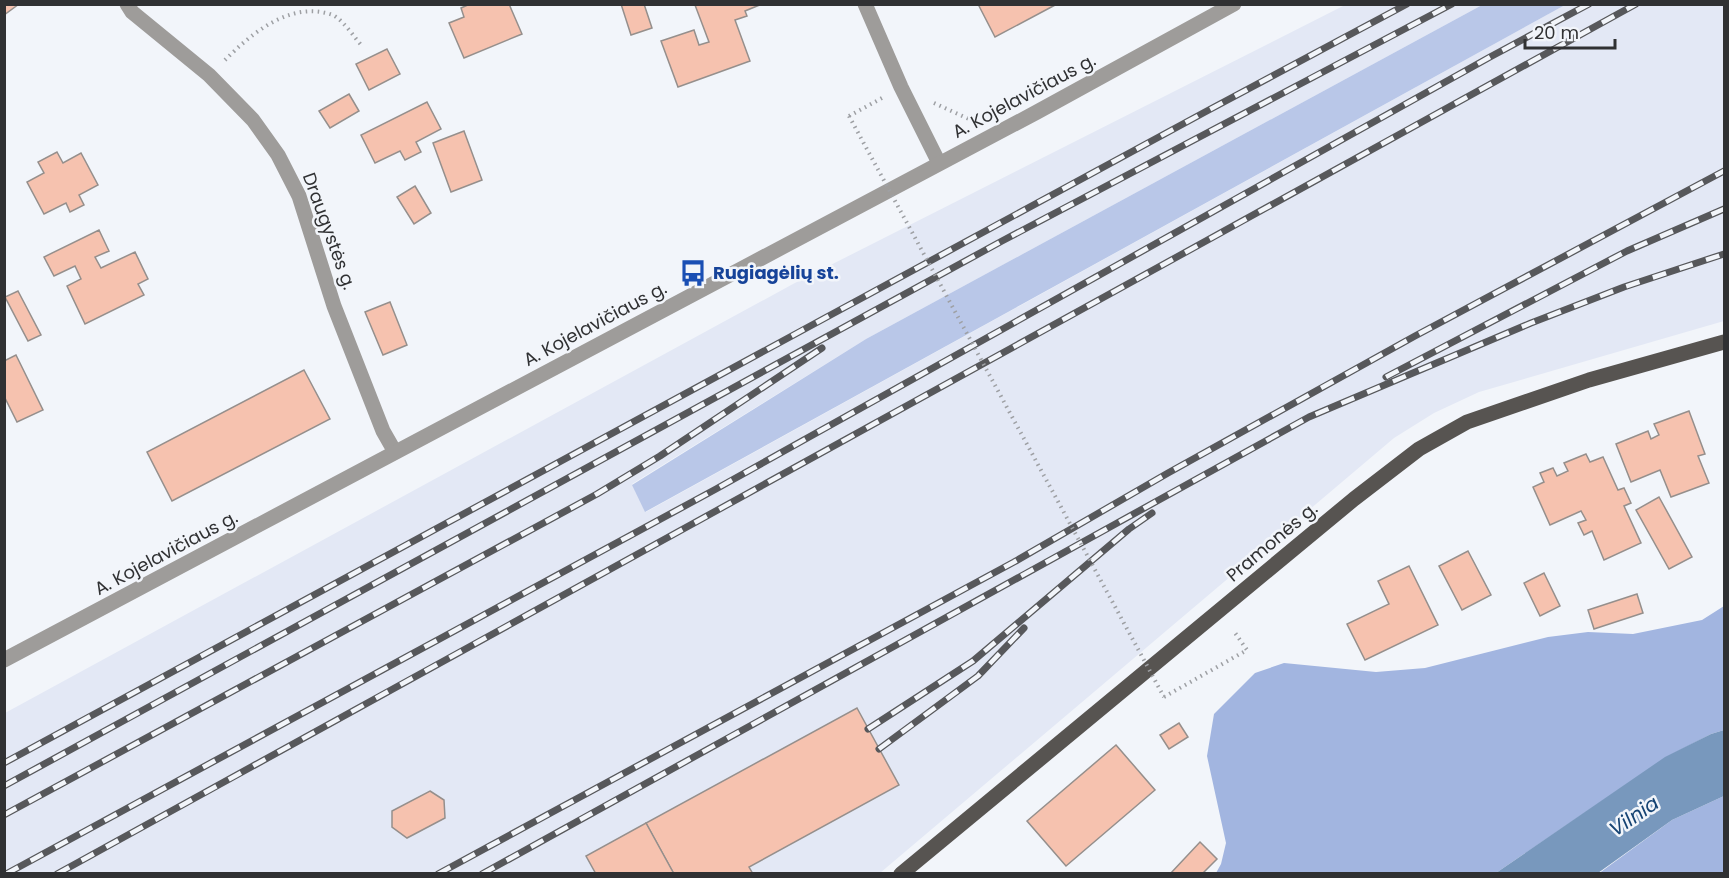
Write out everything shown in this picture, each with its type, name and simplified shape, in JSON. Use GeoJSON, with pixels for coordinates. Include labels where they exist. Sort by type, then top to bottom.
{"type":"FeatureCollection","features":[{"type":"Feature","properties":{"kind":"main road","name":"Pramonės g."},"geometry":{"type":"LineString","coordinates":[[901,873],[1354,499],[1419,449],[1467,422],[1516,403],[1725,342]]}},
{"type":"Feature","properties":{"kind":"street","name":"Draugystės g."},"geometry":{"type":"LineString","coordinates":[[127,4],[132,12],[209,75],[253,120],[278,155],[299,196],[334,306],[383,431],[395,452]]}},
{"type":"Feature","properties":{"kind":"street"},"geometry":{"type":"LineString","coordinates":[[865,4],[901,87],[939,163]]}},
{"type":"Feature","properties":{"kind":"street","name":"A. Kojelavičiaus g."},"geometry":{"type":"LineString","coordinates":[[4,660],[1234,4]]}},
{"type":"Feature","properties":{"kind":"path"},"geometry":{"type":"LineString","coordinates":[[209,75],[256,29],[280,14],[303,8],[318,9],[336,16],[362,46]]}},
{"type":"Feature","properties":{"kind":"path"},"geometry":{"type":"LineString","coordinates":[[975,122],[901,87],[849,116],[1164,697],[1247,650],[1230,627]]}},
{"type":"Feature","properties":{"kind":"shaded area"},"geometry":{"type":"Polygon","coordinates":[[[1345,5],[1482,5],[866,339],[632,484],[646,512],[1565,5],[1724,5],[1724,321],[1479,392],[1434,413],[1394,438],[880,873],[5,874],[5,713],[793,284],[1345,5]]]}},
{"type":"Feature","properties":{"kind":"shaded area"},"geometry":{"type":"Polygon","coordinates":[[[1482,5],[1565,5],[645,512],[632,485],[866,339],[1482,5]]]}},
{"type":"Feature","properties":{"kind":"shaded area"},"geometry":{"type":"Polygon","coordinates":[[[1724,606],[1724,730],[1711,734],[1665,758],[1496,873],[1216,873],[1221,864],[1226,843],[1207,756],[1214,714],[1255,673],[1284,663],[1376,672],[1425,668],[1548,637],[1588,632],[1633,634],[1702,620],[1724,606]]]}},
{"type":"Feature","properties":{"kind":"shaded area"},"geometry":{"type":"Polygon","coordinates":[[[1724,796],[1724,873],[1598,874],[1672,820],[1724,796]]]}},
{"type":"Feature","properties":{"kind":"water","name":"Vilnia"},"geometry":{"type":"Polygon","coordinates":[[[1724,730],[1724,796],[1672,820],[1598,873],[1496,873],[1665,757],[1724,730]]]}},
{"type":"Feature","properties":{"kind":"building"},"geometry":{"type":"Polygon","coordinates":[[[4,4],[19,4],[4,15],[4,4]]]}},
{"type":"Feature","properties":{"kind":"building"},"geometry":{"type":"Polygon","coordinates":[[[470,4],[509,4],[522,34],[464,58],[449,23],[464,17],[461,8],[470,4]]]}},
{"type":"Feature","properties":{"kind":"building"},"geometry":{"type":"Polygon","coordinates":[[[621,4],[644,4],[652,28],[631,35],[621,4]]]}},
{"type":"Feature","properties":{"kind":"building"},"geometry":{"type":"Polygon","coordinates":[[[762,4],[745,11],[747,16],[735,20],[750,61],[678,87],[661,41],[694,30],[699,45],[709,42],[695,5],[762,4]]]}},
{"type":"Feature","properties":{"kind":"building"},"geometry":{"type":"Polygon","coordinates":[[[978,4],[1057,4],[995,37],[978,4]]]}},
{"type":"Feature","properties":{"kind":"building"},"geometry":{"type":"Polygon","coordinates":[[[387,49],[400,74],[369,90],[356,64],[387,49]]]}},
{"type":"Feature","properties":{"kind":"building"},"geometry":{"type":"Polygon","coordinates":[[[349,94],[359,111],[330,128],[319,111],[349,94]]]}},
{"type":"Feature","properties":{"kind":"building"},"geometry":{"type":"Polygon","coordinates":[[[427,102],[441,129],[416,142],[421,152],[405,160],[400,151],[375,163],[361,135],[427,102]]]}},
{"type":"Feature","properties":{"kind":"building"},"geometry":{"type":"Polygon","coordinates":[[[464,131],[482,180],[451,192],[433,143],[464,131]]]}},
{"type":"Feature","properties":{"kind":"building"},"geometry":{"type":"Polygon","coordinates":[[[57,152],[63,163],[81,153],[98,185],[79,195],[84,205],[70,212],[66,203],[44,214],[27,182],[44,173],[38,162],[57,152]]]}},
{"type":"Feature","properties":{"kind":"building"},"geometry":{"type":"Polygon","coordinates":[[[415,186],[431,213],[414,224],[397,197],[415,186]]]}},
{"type":"Feature","properties":{"kind":"building"},"geometry":{"type":"Polygon","coordinates":[[[99,230],[109,251],[95,257],[101,268],[135,252],[148,279],[138,284],[144,295],[85,324],[67,286],[81,279],[75,266],[54,276],[44,257],[99,230]]]}},
{"type":"Feature","properties":{"kind":"building"},"geometry":{"type":"Polygon","coordinates":[[[18,291],[41,335],[28,341],[5,297],[18,291]]]}},
{"type":"Feature","properties":{"kind":"building"},"geometry":{"type":"Polygon","coordinates":[[[390,302],[407,345],[383,355],[365,312],[390,302]]]}},
{"type":"Feature","properties":{"kind":"building"},"geometry":{"type":"Polygon","coordinates":[[[16,355],[43,410],[17,422],[4,396],[4,361],[16,355]]]}},
{"type":"Feature","properties":{"kind":"building"},"geometry":{"type":"Polygon","coordinates":[[[304,370],[330,419],[172,501],[147,452],[304,370]]]}},
{"type":"Feature","properties":{"kind":"building"},"geometry":{"type":"Polygon","coordinates":[[[1689,411],[1705,454],[1698,456],[1709,483],[1671,497],[1660,470],[1631,482],[1616,444],[1648,431],[1651,439],[1659,435],[1654,424],[1689,411]]]}},
{"type":"Feature","properties":{"kind":"building"},"geometry":{"type":"Polygon","coordinates":[[[1586,454],[1590,462],[1603,457],[1618,490],[1624,488],[1631,503],[1624,506],[1641,543],[1604,560],[1592,531],[1584,535],[1578,523],[1586,520],[1581,511],[1550,525],[1533,487],[1544,482],[1540,473],[1553,468],[1557,476],[1568,471],[1564,463],[1586,454]]]}},
{"type":"Feature","properties":{"kind":"building"},"geometry":{"type":"Polygon","coordinates":[[[1659,497],[1692,557],[1669,569],[1636,510],[1659,497]]]}},
{"type":"Feature","properties":{"kind":"building"},"geometry":{"type":"Polygon","coordinates":[[[1468,551],[1491,595],[1462,610],[1439,566],[1468,551]]]}},
{"type":"Feature","properties":{"kind":"building"},"geometry":{"type":"Polygon","coordinates":[[[1409,566],[1438,625],[1365,660],[1347,624],[1389,604],[1378,581],[1409,566]]]}},
{"type":"Feature","properties":{"kind":"building"},"geometry":{"type":"Polygon","coordinates":[[[1544,573],[1560,606],[1540,616],[1524,583],[1544,573]]]}},
{"type":"Feature","properties":{"kind":"building"},"geometry":{"type":"Polygon","coordinates":[[[1637,594],[1643,613],[1594,629],[1588,610],[1637,594]]]}},
{"type":"Feature","properties":{"kind":"building"},"geometry":{"type":"Polygon","coordinates":[[[857,708],[899,785],[749,867],[753,874],[674,874],[646,823],[857,708]]]}},
{"type":"Feature","properties":{"kind":"building"},"geometry":{"type":"Polygon","coordinates":[[[1179,723],[1188,737],[1169,749],[1160,735],[1179,723]]]}},
{"type":"Feature","properties":{"kind":"building"},"geometry":{"type":"Polygon","coordinates":[[[1116,745],[1155,790],[1066,866],[1027,821],[1116,745]]]}},
{"type":"Feature","properties":{"kind":"building"},"geometry":{"type":"Polygon","coordinates":[[[430,791],[444,800],[445,818],[407,838],[392,827],[392,811],[430,791]]]}},
{"type":"Feature","properties":{"kind":"building"},"geometry":{"type":"Polygon","coordinates":[[[646,823],[674,874],[596,874],[586,856],[646,823]]]}},
{"type":"Feature","properties":{"kind":"building"},"geometry":{"type":"Polygon","coordinates":[[[1200,842],[1217,859],[1202,874],[1170,874],[1200,842]]]}},
{"type":"Feature","properties":{"kind":"railway"},"geometry":{"type":"LineString","coordinates":[[4,763],[1407,4]]}},
{"type":"Feature","properties":{"kind":"railway"},"geometry":{"type":"LineString","coordinates":[[4,786],[1002,241],[1452,4]]}},
{"type":"Feature","properties":{"kind":"railway"},"geometry":{"type":"LineString","coordinates":[[6,874],[716,489],[1589,4]]}},
{"type":"Feature","properties":{"kind":"railway"},"geometry":{"type":"LineString","coordinates":[[57,874],[1636,4]]}},
{"type":"Feature","properties":{"kind":"railway"},"geometry":{"type":"LineString","coordinates":[[438,874],[1014,562],[1168,473],[1415,336],[1724,171]]}},
{"type":"Feature","properties":{"kind":"railway"},"geometry":{"type":"LineString","coordinates":[[1386,377],[1627,251],[1724,209]]}},
{"type":"Feature","properties":{"kind":"railway"},"geometry":{"type":"LineString","coordinates":[[482,874],[1309,417],[1531,323],[1624,287],[1724,254]]}},
{"type":"Feature","properties":{"kind":"railway"},"geometry":{"type":"LineString","coordinates":[[4,815],[597,494],[660,456],[822,348]]}},
{"type":"Feature","properties":{"kind":"railway"},"geometry":{"type":"LineString","coordinates":[[868,729],[973,661],[1129,529],[1152,513]]}},
{"type":"Feature","properties":{"kind":"railway"},"geometry":{"type":"LineString","coordinates":[[879,749],[978,676],[1024,628]]}},
{"type":"Feature","properties":{"kind":"place","name":"Rugiagėlių st."},"geometry":{"type":"Point","coordinates":[693,273]}}]}
